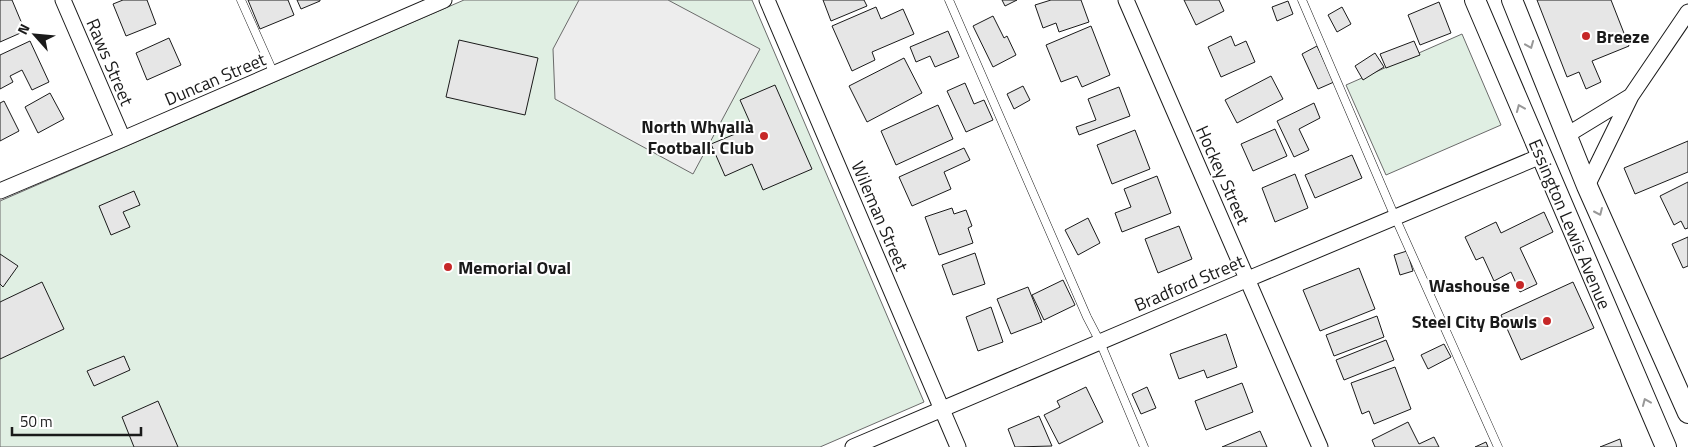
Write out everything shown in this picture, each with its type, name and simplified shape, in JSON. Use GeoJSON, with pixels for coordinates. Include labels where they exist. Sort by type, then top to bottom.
{"type":"FeatureCollection","features":[{"type":"Feature","properties":{"kind":"street","name":"Raws Street"},"geometry":{"type":"LineString","coordinates":[[63,0],[123,139]]}},
{"type":"Feature","properties":{"kind":"street","name":"Duncan Street"},"geometry":{"type":"LineString","coordinates":[[0,190],[274,74],[419,5],[444,0]]}},
{"type":"Feature","properties":{"kind":"street","name":"Wileman Street"},"geometry":{"type":"LineString","coordinates":[[767,0],[958,447]]}},
{"type":"Feature","properties":{"kind":"street","name":"Hockey Street"},"geometry":{"type":"LineString","coordinates":[[1126,0],[1320,447]]}},
{"type":"Feature","properties":{"kind":"street","name":"Essington Lewis Avenue"},"geometry":{"type":"LineString","coordinates":[[1475,0],[1666,447]]}},
{"type":"Feature","properties":{"kind":"street","name":"Essington Lewis Avenue"},"geometry":{"type":"LineString","coordinates":[[1512,0],[1587,186],[1688,413]]}},
{"type":"Feature","properties":{"kind":"street"},"geometry":{"type":"LineString","coordinates":[[1587,186],[1631,96],[1688,12]]}},
{"type":"Feature","properties":{"kind":"street"},"geometry":{"type":"LineString","coordinates":[[1541,156],[1567,135],[1631,96]]}},
{"type":"Feature","properties":{"kind":"street","name":"Bradford Street"},"geometry":{"type":"LineString","coordinates":[[853,447],[1541,156]]}},
{"type":"Feature","properties":{"kind":"lane"},"geometry":{"type":"LineString","coordinates":[[242,0],[274,74]]}},
{"type":"Feature","properties":{"kind":"lane"},"geometry":{"type":"LineString","coordinates":[[949,0],[1083,308],[1100,342],[1144,447]]}},
{"type":"Feature","properties":{"kind":"lane"},"geometry":{"type":"LineString","coordinates":[[1302,0],[1395,217],[1498,447]]}},
{"type":"Feature","properties":{"kind":"green space"},"geometry":{"type":"Polygon","coordinates":[[[464,0],[752,0],[924,402],[820,447],[0,447],[0,201],[464,0]]]}},
{"type":"Feature","properties":{"kind":"green space"},"geometry":{"type":"Polygon","coordinates":[[[1462,34],[1501,125],[1386,175],[1346,85],[1462,34]]]}},
{"type":"Feature","properties":{"kind":"shaded area"},"geometry":{"type":"Polygon","coordinates":[[[579,0],[668,0],[760,49],[693,174],[555,99],[553,49],[579,0]]]}},
{"type":"Feature","properties":{"kind":"building"},"geometry":{"type":"Polygon","coordinates":[[[0,0],[12,0],[25,31],[0,42],[0,0]]]}},
{"type":"Feature","properties":{"kind":"building"},"geometry":{"type":"Polygon","coordinates":[[[123,0],[147,0],[156,24],[126,36],[113,4],[123,0]]]}},
{"type":"Feature","properties":{"kind":"building"},"geometry":{"type":"Polygon","coordinates":[[[248,0],[288,0],[294,15],[260,29],[248,0]]]}},
{"type":"Feature","properties":{"kind":"building"},"geometry":{"type":"Polygon","coordinates":[[[297,0],[320,0],[320,1],[301,9],[297,0]]]}},
{"type":"Feature","properties":{"kind":"building"},"geometry":{"type":"Polygon","coordinates":[[[823,0],[864,0],[867,6],[831,21],[823,0]]]}},
{"type":"Feature","properties":{"kind":"building"},"geometry":{"type":"Polygon","coordinates":[[[1002,0],[1017,0],[1005,6],[1002,0]]]}},
{"type":"Feature","properties":{"kind":"building"},"geometry":{"type":"Polygon","coordinates":[[[1051,0],[1081,0],[1089,22],[1059,32],[1056,23],[1043,28],[1035,5],[1051,0]]]}},
{"type":"Feature","properties":{"kind":"building"},"geometry":{"type":"Polygon","coordinates":[[[1184,0],[1219,0],[1224,11],[1196,25],[1184,0]]]}},
{"type":"Feature","properties":{"kind":"building"},"geometry":{"type":"Polygon","coordinates":[[[1537,0],[1611,0],[1629,46],[1592,61],[1601,82],[1586,89],[1579,72],[1567,77],[1537,0]]]}},
{"type":"Feature","properties":{"kind":"building"},"geometry":{"type":"Polygon","coordinates":[[[1288,1],[1293,14],[1277,21],[1272,7],[1288,1]]]}},
{"type":"Feature","properties":{"kind":"building"},"geometry":{"type":"Polygon","coordinates":[[[1439,2],[1451,33],[1420,45],[1408,15],[1439,2]]]}},
{"type":"Feature","properties":{"kind":"building"},"geometry":{"type":"Polygon","coordinates":[[[876,7],[881,19],[903,9],[914,34],[872,52],[875,60],[852,71],[832,26],[876,7]]]}},
{"type":"Feature","properties":{"kind":"building"},"geometry":{"type":"Polygon","coordinates":[[[1342,7],[1351,24],[1337,32],[1328,15],[1342,7]]]}},
{"type":"Feature","properties":{"kind":"building"},"geometry":{"type":"Polygon","coordinates":[[[993,16],[1004,38],[1007,36],[1016,55],[993,67],[973,26],[993,16]]]}},
{"type":"Feature","properties":{"kind":"building"},"geometry":{"type":"Polygon","coordinates":[[[1091,26],[1110,75],[1082,87],[1077,76],[1061,82],[1046,45],[1091,26]]]}},
{"type":"Feature","properties":{"kind":"building"},"geometry":{"type":"Polygon","coordinates":[[[948,31],[959,57],[935,67],[930,56],[916,62],[910,47],[948,31]]]}},
{"type":"Feature","properties":{"kind":"building"},"geometry":{"type":"Polygon","coordinates":[[[1231,36],[1235,46],[1246,41],[1255,62],[1221,77],[1208,47],[1231,36]]]}},
{"type":"Feature","properties":{"kind":"building"},"geometry":{"type":"Polygon","coordinates":[[[169,38],[181,65],[147,80],[136,53],[169,38]]]}},
{"type":"Feature","properties":{"kind":"building"},"geometry":{"type":"Polygon","coordinates":[[[459,40],[538,58],[525,115],[446,97],[459,40]]]}},
{"type":"Feature","properties":{"kind":"building"},"geometry":{"type":"Polygon","coordinates":[[[30,41],[49,82],[32,90],[22,70],[10,76],[13,82],[0,89],[0,55],[30,41]]]}},
{"type":"Feature","properties":{"kind":"building"},"geometry":{"type":"Polygon","coordinates":[[[1414,41],[1420,55],[1386,68],[1380,54],[1414,41]]]}},
{"type":"Feature","properties":{"kind":"building"},"geometry":{"type":"Polygon","coordinates":[[[1317,46],[1334,82],[1318,89],[1302,54],[1317,46]]]}},
{"type":"Feature","properties":{"kind":"building"},"geometry":{"type":"Polygon","coordinates":[[[1375,53],[1384,67],[1363,80],[1355,66],[1375,53]]]}},
{"type":"Feature","properties":{"kind":"building"},"geometry":{"type":"Polygon","coordinates":[[[904,58],[922,93],[867,122],[849,86],[904,58]]]}},
{"type":"Feature","properties":{"kind":"building"},"geometry":{"type":"Polygon","coordinates":[[[1271,76],[1283,99],[1237,123],[1225,100],[1271,76]]]}},
{"type":"Feature","properties":{"kind":"building"},"geometry":{"type":"Polygon","coordinates":[[[965,83],[974,104],[984,100],[993,120],[966,132],[947,91],[965,83]]]}},
{"type":"Feature","properties":{"kind":"building","name":"North Whyalla Football. Club"},"geometry":{"type":"Polygon","coordinates":[[[775,85],[812,169],[763,190],[752,164],[725,176],[711,144],[752,127],[740,100],[775,85]]]}},
{"type":"Feature","properties":{"kind":"building"},"geometry":{"type":"Polygon","coordinates":[[[1023,86],[1030,100],[1014,109],[1007,94],[1023,86]]]}},
{"type":"Feature","properties":{"kind":"building"},"geometry":{"type":"Polygon","coordinates":[[[1119,87],[1130,116],[1079,135],[1076,127],[1096,120],[1088,99],[1119,87]]]}},
{"type":"Feature","properties":{"kind":"building"},"geometry":{"type":"Polygon","coordinates":[[[50,93],[64,119],[38,133],[25,107],[50,93]]]}},
{"type":"Feature","properties":{"kind":"building"},"geometry":{"type":"Polygon","coordinates":[[[4,101],[19,131],[0,141],[0,103],[4,101]]]}},
{"type":"Feature","properties":{"kind":"building"},"geometry":{"type":"Polygon","coordinates":[[[1314,103],[1320,118],[1299,129],[1309,150],[1294,157],[1277,121],[1314,103]]]}},
{"type":"Feature","properties":{"kind":"building"},"geometry":{"type":"Polygon","coordinates":[[[938,105],[953,139],[896,165],[881,131],[938,105]]]}},
{"type":"Feature","properties":{"kind":"building"},"geometry":{"type":"Polygon","coordinates":[[[1275,129],[1287,156],[1253,171],[1241,144],[1275,129]]]}},
{"type":"Feature","properties":{"kind":"building"},"geometry":{"type":"Polygon","coordinates":[[[1135,130],[1150,169],[1112,184],[1097,145],[1135,130]]]}},
{"type":"Feature","properties":{"kind":"building"},"geometry":{"type":"Polygon","coordinates":[[[1688,141],[1688,172],[1635,194],[1624,168],[1688,141]]]}},
{"type":"Feature","properties":{"kind":"building"},"geometry":{"type":"Polygon","coordinates":[[[964,148],[970,160],[944,172],[951,189],[912,206],[899,177],[964,148]]]}},
{"type":"Feature","properties":{"kind":"building"},"geometry":{"type":"Polygon","coordinates":[[[1352,155],[1362,178],[1315,198],[1305,175],[1352,155]]]}},
{"type":"Feature","properties":{"kind":"building"},"geometry":{"type":"Polygon","coordinates":[[[1295,174],[1308,208],[1275,222],[1262,188],[1295,174]]]}},
{"type":"Feature","properties":{"kind":"building"},"geometry":{"type":"Polygon","coordinates":[[[1157,176],[1171,213],[1122,232],[1115,213],[1131,207],[1124,189],[1157,176]]]}},
{"type":"Feature","properties":{"kind":"building"},"geometry":{"type":"Polygon","coordinates":[[[1688,182],[1688,228],[1685,229],[1681,221],[1674,225],[1660,196],[1688,182]]]}},
{"type":"Feature","properties":{"kind":"building"},"geometry":{"type":"Polygon","coordinates":[[[134,191],[140,205],[123,212],[130,227],[111,235],[99,206],[134,191]]]}},
{"type":"Feature","properties":{"kind":"building"},"geometry":{"type":"Polygon","coordinates":[[[952,208],[954,214],[966,210],[972,226],[968,228],[973,243],[939,255],[925,217],[952,208]]]}},
{"type":"Feature","properties":{"kind":"building"},"geometry":{"type":"Polygon","coordinates":[[[1544,212],[1553,232],[1520,248],[1537,284],[1520,292],[1511,272],[1494,281],[1483,257],[1476,260],[1465,237],[1496,222],[1501,233],[1544,212]]]}},
{"type":"Feature","properties":{"kind":"building"},"geometry":{"type":"Polygon","coordinates":[[[1088,218],[1100,243],[1078,255],[1065,230],[1088,218]]]}},
{"type":"Feature","properties":{"kind":"building"},"geometry":{"type":"Polygon","coordinates":[[[1179,226],[1192,259],[1158,273],[1145,239],[1179,226]]]}},
{"type":"Feature","properties":{"kind":"building"},"geometry":{"type":"Polygon","coordinates":[[[1688,237],[1688,266],[1683,268],[1672,244],[1688,237]]]}},
{"type":"Feature","properties":{"kind":"building"},"geometry":{"type":"Polygon","coordinates":[[[1407,251],[1413,271],[1400,275],[1394,255],[1407,251]]]}},
{"type":"Feature","properties":{"kind":"building"},"geometry":{"type":"Polygon","coordinates":[[[975,253],[985,284],[953,295],[942,265],[975,253]]]}},
{"type":"Feature","properties":{"kind":"building"},"geometry":{"type":"Polygon","coordinates":[[[0,254],[18,266],[3,287],[0,284],[0,254]]]}},
{"type":"Feature","properties":{"kind":"building"},"geometry":{"type":"Polygon","coordinates":[[[1359,268],[1375,309],[1320,331],[1303,290],[1359,268]]]}},
{"type":"Feature","properties":{"kind":"building"},"geometry":{"type":"Polygon","coordinates":[[[1063,280],[1075,305],[1044,320],[1032,295],[1063,280]]]}},
{"type":"Feature","properties":{"kind":"building"},"geometry":{"type":"Polygon","coordinates":[[[42,282],[64,329],[0,359],[0,302],[42,282]]]}},
{"type":"Feature","properties":{"kind":"building","name":"Steel City Bowls"},"geometry":{"type":"Polygon","coordinates":[[[1573,282],[1594,328],[1521,360],[1501,315],[1573,282]]]}},
{"type":"Feature","properties":{"kind":"building"},"geometry":{"type":"Polygon","coordinates":[[[1028,287],[1042,322],[1011,334],[997,299],[1028,287]]]}},
{"type":"Feature","properties":{"kind":"building"},"geometry":{"type":"Polygon","coordinates":[[[991,307],[1003,342],[978,351],[966,317],[991,307]]]}},
{"type":"Feature","properties":{"kind":"building"},"geometry":{"type":"Polygon","coordinates":[[[1377,316],[1384,337],[1334,356],[1326,335],[1377,316]]]}},
{"type":"Feature","properties":{"kind":"building"},"geometry":{"type":"Polygon","coordinates":[[[1226,334],[1237,367],[1207,378],[1204,370],[1179,379],[1170,354],[1226,334]]]}},
{"type":"Feature","properties":{"kind":"building"},"geometry":{"type":"Polygon","coordinates":[[[1386,340],[1394,360],[1344,380],[1336,360],[1386,340]]]}},
{"type":"Feature","properties":{"kind":"building"},"geometry":{"type":"Polygon","coordinates":[[[1444,344],[1451,357],[1428,369],[1421,355],[1444,344]]]}},
{"type":"Feature","properties":{"kind":"building"},"geometry":{"type":"Polygon","coordinates":[[[124,356],[130,370],[94,386],[87,371],[124,356]]]}},
{"type":"Feature","properties":{"kind":"building"},"geometry":{"type":"Polygon","coordinates":[[[1395,367],[1411,409],[1374,424],[1369,411],[1362,414],[1351,383],[1395,367]]]}},
{"type":"Feature","properties":{"kind":"building"},"geometry":{"type":"Polygon","coordinates":[[[1242,383],[1253,412],[1206,430],[1195,401],[1242,383]]]}},
{"type":"Feature","properties":{"kind":"building"},"geometry":{"type":"Polygon","coordinates":[[[1086,387],[1103,422],[1059,444],[1044,415],[1060,407],[1057,401],[1086,387]]]}},
{"type":"Feature","properties":{"kind":"building"},"geometry":{"type":"Polygon","coordinates":[[[1147,387],[1156,408],[1141,414],[1132,394],[1147,387]]]}},
{"type":"Feature","properties":{"kind":"building"},"geometry":{"type":"Polygon","coordinates":[[[158,401],[178,447],[134,447],[122,417],[158,401]]]}},
{"type":"Feature","properties":{"kind":"building"},"geometry":{"type":"Polygon","coordinates":[[[1039,416],[1052,446],[1015,447],[1008,429],[1039,416]]]}},
{"type":"Feature","properties":{"kind":"building"},"geometry":{"type":"Polygon","coordinates":[[[1408,422],[1419,444],[1434,437],[1439,447],[1375,447],[1372,440],[1408,422]]]}},
{"type":"Feature","properties":{"kind":"building"},"geometry":{"type":"Polygon","coordinates":[[[1260,431],[1267,447],[1222,447],[1260,431]]]}},
{"type":"Feature","properties":{"kind":"building"},"geometry":{"type":"Polygon","coordinates":[[[1620,439],[1622,447],[1600,447],[1620,439]]]}},
{"type":"Feature","properties":{"kind":"building"},"geometry":{"type":"Polygon","coordinates":[[[1486,442],[1488,447],[1475,447],[1486,442]]]}},
{"type":"Feature","properties":{"kind":"place","name":"Breeze"},"geometry":{"type":"Point","coordinates":[1586,36]}},
{"type":"Feature","properties":{"kind":"place","name":"North Whyalla Football. Club"},"geometry":{"type":"Point","coordinates":[764,136]}},
{"type":"Feature","properties":{"kind":"place","name":"Memorial Oval"},"geometry":{"type":"Point","coordinates":[448,267]}},
{"type":"Feature","properties":{"kind":"place","name":"Washouse"},"geometry":{"type":"Point","coordinates":[1520,285]}},
{"type":"Feature","properties":{"kind":"place","name":"Steel City Bowls"},"geometry":{"type":"Point","coordinates":[1547,321]}}]}
